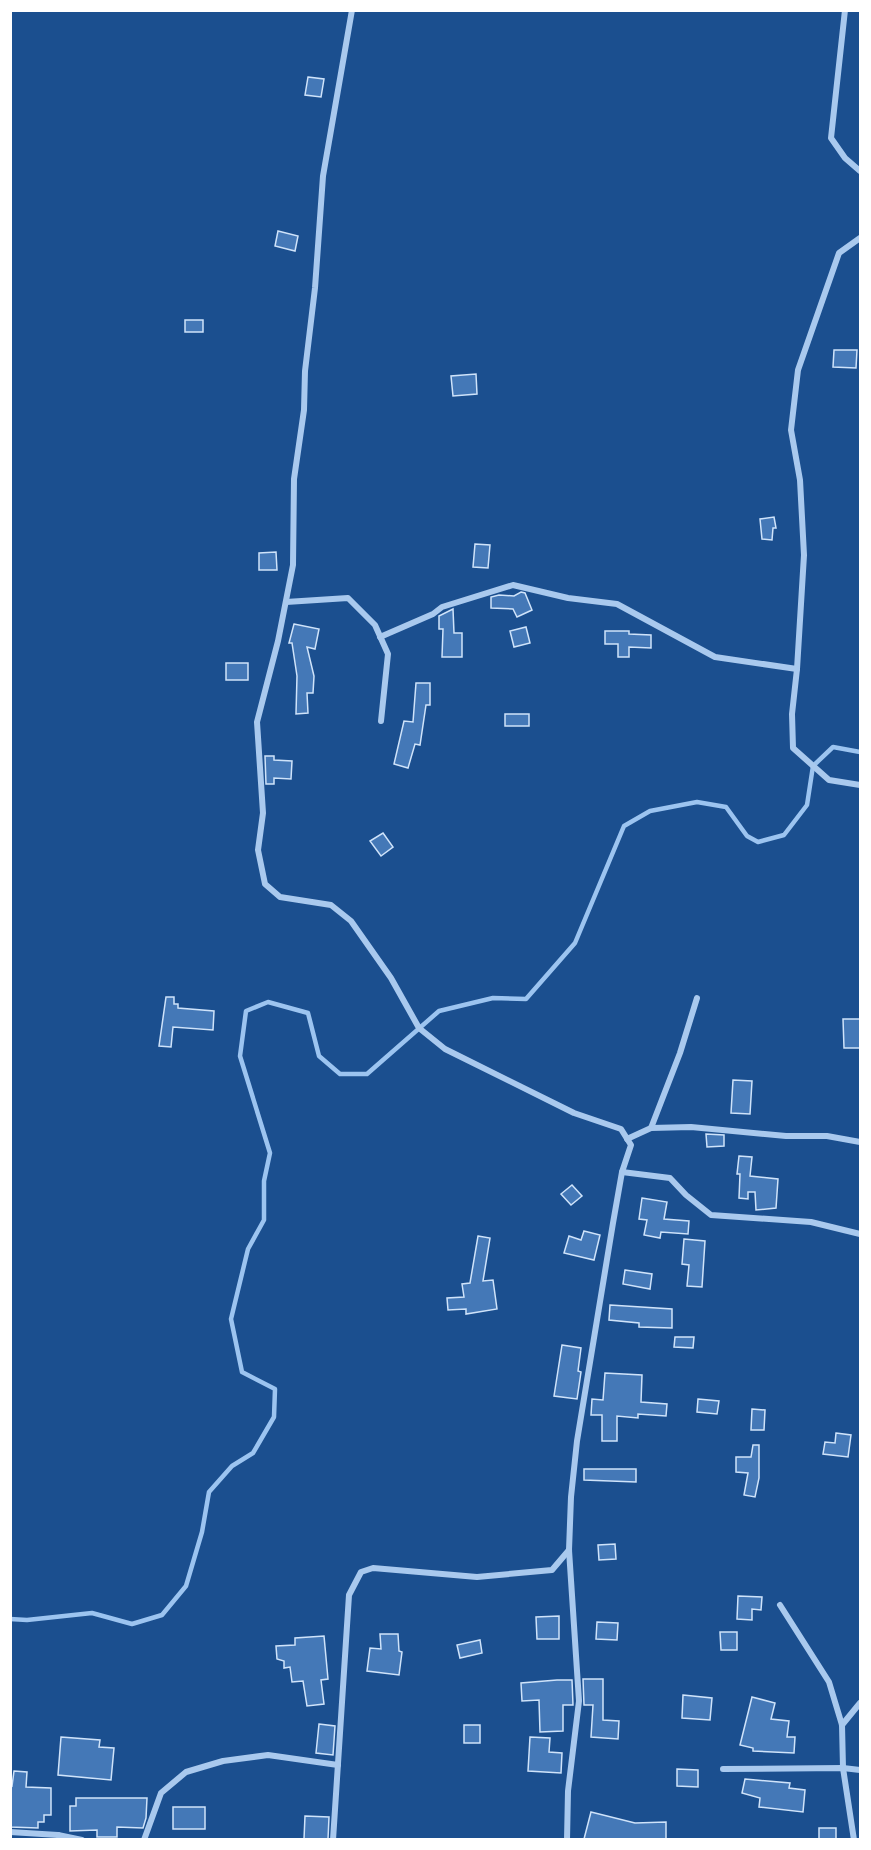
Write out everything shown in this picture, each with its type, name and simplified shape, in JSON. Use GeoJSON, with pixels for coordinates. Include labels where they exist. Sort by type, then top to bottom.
{"type":"FeatureCollection","features":[{"type":"Feature","properties":{"kind":"street"},"geometry":{"type":"LineString","coordinates":[[352,10],[323,176],[315,288],[305,371],[304,410],[294,479],[293,566],[257,722],[263,813],[258,850],[265,884],[280,897],[331,905],[351,921],[391,978],[419,1028],[445,1049],[574,1113],[621,1129],[631,1145],[622,1172],[577,1441],[571,1497],[569,1550],[579,1701],[568,1791],[567,1839]]}},
{"type":"Feature","properties":{"kind":"street"},"geometry":{"type":"LineString","coordinates":[[845,10],[831,138],[844,158],[861,171]]}},
{"type":"Feature","properties":{"kind":"street"},"geometry":{"type":"LineString","coordinates":[[861,238],[838,253],[798,370],[791,430],[800,480],[804,555],[798,669],[792,714],[793,748],[829,780],[861,785]]}},
{"type":"Feature","properties":{"kind":"street"},"geometry":{"type":"LineString","coordinates":[[380,637],[434,615],[442,607],[513,585],[568,598],[617,604],[715,657],[798,669]]}},
{"type":"Feature","properties":{"kind":"street"},"geometry":{"type":"LineString","coordinates":[[286,602],[348,598],[375,625],[388,654],[381,721]]}},
{"type":"Feature","properties":{"kind":"street"},"geometry":{"type":"LineString","coordinates":[[651,1128],[680,1053],[697,998]]}},
{"type":"Feature","properties":{"kind":"street"},"geometry":{"type":"LineString","coordinates":[[627,1138],[651,1128],[691,1127],[786,1136],[827,1136],[861,1142]]}},
{"type":"Feature","properties":{"kind":"street"},"geometry":{"type":"LineString","coordinates":[[622,1172],[670,1178],[686,1195],[711,1215],[812,1222],[861,1234]]}},
{"type":"Feature","properties":{"kind":"street"},"geometry":{"type":"LineString","coordinates":[[333,1839],[349,1595],[361,1572],[373,1568],[477,1577],[552,1570],[569,1550]]}},
{"type":"Feature","properties":{"kind":"street"},"geometry":{"type":"LineString","coordinates":[[780,1605],[829,1682],[842,1725],[843,1768],[854,1839]]}},
{"type":"Feature","properties":{"kind":"street"},"geometry":{"type":"LineString","coordinates":[[842,1725],[861,1703]]}},
{"type":"Feature","properties":{"kind":"street"},"geometry":{"type":"LineString","coordinates":[[144,1839],[161,1793],[186,1772],[223,1761],[268,1755],[338,1765]]}},
{"type":"Feature","properties":{"kind":"street"},"geometry":{"type":"LineString","coordinates":[[723,1769],[843,1768],[861,1770]]}},
{"type":"Feature","properties":{"kind":"street"},"geometry":{"type":"LineString","coordinates":[[10,1832],[82,1839]]}},
{"type":"Feature","properties":{"kind":"building"},"geometry":{"type":"Polygon","coordinates":[[[308,77],[324,79],[321,97],[305,95],[308,77]]]}},
{"type":"Feature","properties":{"kind":"building"},"geometry":{"type":"Polygon","coordinates":[[[278,231],[298,236],[295,251],[275,246],[278,231]]]}},
{"type":"Feature","properties":{"kind":"building"},"geometry":{"type":"Polygon","coordinates":[[[185,320],[203,320],[203,332],[185,332],[185,320]]]}},
{"type":"Feature","properties":{"kind":"building"},"geometry":{"type":"Polygon","coordinates":[[[834,350],[857,350],[856,368],[833,367],[834,350]]]}},
{"type":"Feature","properties":{"kind":"building"},"geometry":{"type":"Polygon","coordinates":[[[476,374],[477,394],[453,396],[451,376],[476,374]]]}},
{"type":"Feature","properties":{"kind":"building"},"geometry":{"type":"Polygon","coordinates":[[[774,517],[776,528],[773,528],[772,540],[762,539],[760,519],[774,517]]]}},
{"type":"Feature","properties":{"kind":"building"},"geometry":{"type":"Polygon","coordinates":[[[475,544],[490,545],[488,568],[473,567],[475,544]]]}},
{"type":"Feature","properties":{"kind":"building"},"geometry":{"type":"Polygon","coordinates":[[[276,552],[277,570],[259,570],[259,553],[276,552]]]}},
{"type":"Feature","properties":{"kind":"building"},"geometry":{"type":"Polygon","coordinates":[[[521,592],[525,593],[532,610],[517,617],[513,609],[491,608],[491,597],[514,596],[521,592]]]}},
{"type":"Feature","properties":{"kind":"building"},"geometry":{"type":"Polygon","coordinates":[[[453,609],[454,633],[462,633],[462,657],[442,657],[443,629],[439,629],[439,616],[453,609]]]}},
{"type":"Feature","properties":{"kind":"building"},"geometry":{"type":"Polygon","coordinates":[[[294,624],[319,629],[315,649],[307,647],[314,676],[313,693],[307,693],[308,713],[296,714],[297,676],[292,643],[289,643],[294,624]]]}},
{"type":"Feature","properties":{"kind":"building"},"geometry":{"type":"Polygon","coordinates":[[[526,627],[530,643],[514,647],[510,631],[526,627]]]}},
{"type":"Feature","properties":{"kind":"building"},"geometry":{"type":"Polygon","coordinates":[[[605,631],[629,631],[629,634],[651,635],[651,648],[629,647],[629,657],[618,657],[618,644],[605,644],[605,631]]]}},
{"type":"Feature","properties":{"kind":"building"},"geometry":{"type":"Polygon","coordinates":[[[226,663],[248,663],[248,680],[226,680],[226,663]]]}},
{"type":"Feature","properties":{"kind":"building"},"geometry":{"type":"Polygon","coordinates":[[[416,683],[430,683],[430,705],[426,705],[420,745],[415,744],[408,768],[394,764],[404,721],[413,722],[416,683]]]}},
{"type":"Feature","properties":{"kind":"building"},"geometry":{"type":"Polygon","coordinates":[[[505,714],[529,714],[529,726],[505,726],[505,714]]]}},
{"type":"Feature","properties":{"kind":"building"},"geometry":{"type":"Polygon","coordinates":[[[265,756],[274,756],[274,760],[292,761],[291,779],[274,778],[274,784],[266,784],[265,756]]]}},
{"type":"Feature","properties":{"kind":"building"},"geometry":{"type":"Polygon","coordinates":[[[383,833],[393,847],[381,856],[370,841],[383,833]]]}},
{"type":"Feature","properties":{"kind":"building"},"geometry":{"type":"Polygon","coordinates":[[[166,997],[174,997],[174,1004],[178,1004],[178,1008],[214,1011],[213,1030],[173,1027],[171,1047],[159,1046],[166,997]]]}},
{"type":"Feature","properties":{"kind":"building"},"geometry":{"type":"Polygon","coordinates":[[[843,1019],[861,1019],[861,1048],[844,1048],[843,1019]]]}},
{"type":"Feature","properties":{"kind":"building"},"geometry":{"type":"Polygon","coordinates":[[[733,1080],[752,1081],[750,1114],[731,1113],[733,1080]]]}},
{"type":"Feature","properties":{"kind":"building"},"geometry":{"type":"Polygon","coordinates":[[[706,1134],[724,1135],[724,1146],[707,1147],[706,1134]]]}},
{"type":"Feature","properties":{"kind":"building"},"geometry":{"type":"Polygon","coordinates":[[[739,1156],[752,1157],[750,1176],[778,1179],[776,1208],[756,1210],[755,1192],[748,1192],[748,1199],[739,1198],[740,1174],[737,1174],[739,1156]]]}},
{"type":"Feature","properties":{"kind":"building"},"geometry":{"type":"Polygon","coordinates":[[[572,1185],[582,1196],[571,1205],[561,1194],[572,1185]]]}},
{"type":"Feature","properties":{"kind":"building"},"geometry":{"type":"Polygon","coordinates":[[[642,1198],[667,1202],[664,1219],[689,1221],[688,1234],[661,1232],[660,1238],[644,1235],[647,1220],[639,1219],[642,1198]]]}},
{"type":"Feature","properties":{"kind":"building"},"geometry":{"type":"Polygon","coordinates":[[[584,1231],[600,1235],[594,1260],[564,1253],[569,1236],[581,1240],[584,1231]]]}},
{"type":"Feature","properties":{"kind":"building"},"geometry":{"type":"Polygon","coordinates":[[[478,1236],[490,1238],[483,1281],[493,1280],[497,1309],[466,1314],[466,1309],[448,1310],[447,1298],[464,1297],[462,1284],[470,1283],[478,1236]]]}},
{"type":"Feature","properties":{"kind":"building"},"geometry":{"type":"Polygon","coordinates":[[[684,1239],[705,1241],[702,1287],[687,1286],[689,1265],[682,1264],[684,1239]]]}},
{"type":"Feature","properties":{"kind":"building"},"geometry":{"type":"Polygon","coordinates":[[[625,1270],[652,1274],[650,1289],[623,1284],[625,1270]]]}},
{"type":"Feature","properties":{"kind":"building"},"geometry":{"type":"Polygon","coordinates":[[[610,1305],[672,1309],[672,1328],[639,1327],[639,1323],[609,1320],[610,1305]]]}},
{"type":"Feature","properties":{"kind":"building"},"geometry":{"type":"Polygon","coordinates":[[[675,1337],[694,1337],[693,1348],[674,1347],[675,1337]]]}},
{"type":"Feature","properties":{"kind":"building"},"geometry":{"type":"Polygon","coordinates":[[[562,1345],[581,1348],[578,1371],[581,1372],[577,1399],[554,1396],[562,1345]]]}},
{"type":"Feature","properties":{"kind":"building"},"geometry":{"type":"Polygon","coordinates":[[[605,1373],[642,1375],[641,1402],[667,1404],[666,1416],[638,1414],[638,1418],[617,1416],[617,1441],[602,1441],[602,1415],[591,1415],[592,1399],[603,1400],[605,1373]]]}},
{"type":"Feature","properties":{"kind":"building"},"geometry":{"type":"Polygon","coordinates":[[[698,1399],[719,1401],[717,1414],[697,1412],[698,1399]]]}},
{"type":"Feature","properties":{"kind":"building"},"geometry":{"type":"Polygon","coordinates":[[[752,1409],[765,1410],[764,1430],[751,1430],[752,1409]]]}},
{"type":"Feature","properties":{"kind":"building"},"geometry":{"type":"Polygon","coordinates":[[[836,1433],[851,1435],[848,1457],[823,1454],[825,1442],[835,1443],[836,1433]]]}},
{"type":"Feature","properties":{"kind":"building"},"geometry":{"type":"Polygon","coordinates":[[[753,1445],[759,1445],[759,1478],[755,1497],[744,1495],[748,1473],[736,1472],[736,1457],[751,1457],[753,1445]]]}},
{"type":"Feature","properties":{"kind":"building"},"geometry":{"type":"Polygon","coordinates":[[[584,1469],[636,1469],[636,1482],[584,1480],[584,1469]]]}},
{"type":"Feature","properties":{"kind":"building"},"geometry":{"type":"Polygon","coordinates":[[[615,1544],[616,1559],[599,1560],[598,1545],[615,1544]]]}},
{"type":"Feature","properties":{"kind":"building"},"geometry":{"type":"Polygon","coordinates":[[[738,1596],[762,1597],[761,1610],[752,1609],[752,1620],[737,1619],[738,1596]]]}},
{"type":"Feature","properties":{"kind":"building"},"geometry":{"type":"Polygon","coordinates":[[[559,1616],[559,1639],[537,1639],[536,1617],[559,1616]]]}},
{"type":"Feature","properties":{"kind":"building"},"geometry":{"type":"Polygon","coordinates":[[[597,1622],[618,1623],[617,1640],[596,1639],[597,1622]]]}},
{"type":"Feature","properties":{"kind":"building"},"geometry":{"type":"Polygon","coordinates":[[[720,1632],[737,1632],[737,1650],[721,1650],[720,1632]]]}},
{"type":"Feature","properties":{"kind":"building"},"geometry":{"type":"Polygon","coordinates":[[[380,1634],[398,1634],[399,1651],[402,1652],[399,1675],[367,1671],[370,1648],[381,1649],[380,1634]]]}},
{"type":"Feature","properties":{"kind":"building"},"geometry":{"type":"Polygon","coordinates":[[[324,1636],[328,1679],[321,1680],[324,1704],[307,1706],[303,1681],[292,1682],[290,1667],[284,1668],[284,1661],[277,1659],[276,1646],[295,1645],[295,1638],[324,1636]]]}},
{"type":"Feature","properties":{"kind":"building"},"geometry":{"type":"Polygon","coordinates":[[[480,1640],[482,1653],[460,1658],[457,1645],[480,1640]]]}},
{"type":"Feature","properties":{"kind":"building"},"geometry":{"type":"Polygon","coordinates":[[[583,1679],[603,1679],[603,1720],[619,1721],[618,1739],[591,1737],[593,1705],[584,1705],[583,1679]]]}},
{"type":"Feature","properties":{"kind":"building"},"geometry":{"type":"Polygon","coordinates":[[[572,1680],[573,1705],[563,1705],[563,1731],[540,1732],[539,1700],[522,1701],[521,1683],[572,1680]]]}},
{"type":"Feature","properties":{"kind":"building"},"geometry":{"type":"Polygon","coordinates":[[[683,1695],[712,1698],[710,1720],[682,1718],[683,1695]]]}},
{"type":"Feature","properties":{"kind":"building"},"geometry":{"type":"Polygon","coordinates":[[[752,1697],[775,1703],[771,1719],[789,1721],[787,1737],[795,1737],[794,1753],[753,1751],[753,1748],[740,1745],[752,1697]]]}},
{"type":"Feature","properties":{"kind":"building"},"geometry":{"type":"Polygon","coordinates":[[[319,1724],[335,1726],[333,1755],[316,1753],[319,1724]]]}},
{"type":"Feature","properties":{"kind":"building"},"geometry":{"type":"Polygon","coordinates":[[[464,1725],[480,1725],[480,1743],[464,1743],[464,1725]]]}},
{"type":"Feature","properties":{"kind":"building"},"geometry":{"type":"Polygon","coordinates":[[[61,1737],[100,1740],[99,1747],[114,1748],[111,1780],[58,1775],[61,1737]]]}},
{"type":"Feature","properties":{"kind":"building"},"geometry":{"type":"Polygon","coordinates":[[[530,1737],[550,1738],[549,1752],[562,1753],[561,1773],[528,1771],[530,1737]]]}},
{"type":"Feature","properties":{"kind":"building"},"geometry":{"type":"Polygon","coordinates":[[[677,1769],[698,1770],[698,1787],[677,1786],[677,1769]]]}},
{"type":"Feature","properties":{"kind":"building"},"geometry":{"type":"Polygon","coordinates":[[[14,1771],[27,1772],[26,1787],[51,1788],[51,1815],[44,1815],[44,1822],[38,1822],[38,1828],[10,1827],[10,1785],[12,1786],[14,1771]]]}},
{"type":"Feature","properties":{"kind":"building"},"geometry":{"type":"Polygon","coordinates":[[[745,1779],[790,1783],[789,1788],[805,1790],[803,1812],[759,1807],[760,1798],[742,1793],[745,1779]]]}},
{"type":"Feature","properties":{"kind":"building"},"geometry":{"type":"Polygon","coordinates":[[[76,1798],[147,1798],[143,1828],[117,1827],[117,1837],[97,1837],[97,1830],[70,1831],[70,1806],[76,1806],[76,1798]]]}},
{"type":"Feature","properties":{"kind":"building"},"geometry":{"type":"Polygon","coordinates":[[[173,1807],[205,1807],[205,1829],[173,1829],[173,1807]]]}},
{"type":"Feature","properties":{"kind":"building"},"geometry":{"type":"Polygon","coordinates":[[[591,1812],[635,1823],[666,1822],[666,1839],[584,1839],[591,1812]]]}},
{"type":"Feature","properties":{"kind":"building"},"geometry":{"type":"Polygon","coordinates":[[[305,1816],[329,1817],[328,1839],[304,1839],[305,1816]]]}},
{"type":"Feature","properties":{"kind":"building"},"geometry":{"type":"Polygon","coordinates":[[[819,1828],[836,1828],[836,1839],[819,1839],[819,1828]]]}},
{"type":"Feature","properties":{"kind":"waterway"},"geometry":{"type":"LineString","coordinates":[[10,1619],[27,1620],[92,1613],[132,1624],[162,1615],[186,1586],[202,1532],[209,1492],[232,1466],[253,1453],[274,1417],[275,1389],[242,1372],[231,1319],[248,1249],[264,1220],[264,1181],[270,1153],[240,1056],[246,1011],[268,1002],[308,1013],[319,1056],[340,1074],[367,1074],[439,1011],[493,998],[526,999],[575,943],[624,826],[650,811],[697,802],[726,807],[747,836],[758,842],[784,835],[807,805],[813,766],[833,747],[860,752]]}}]}
